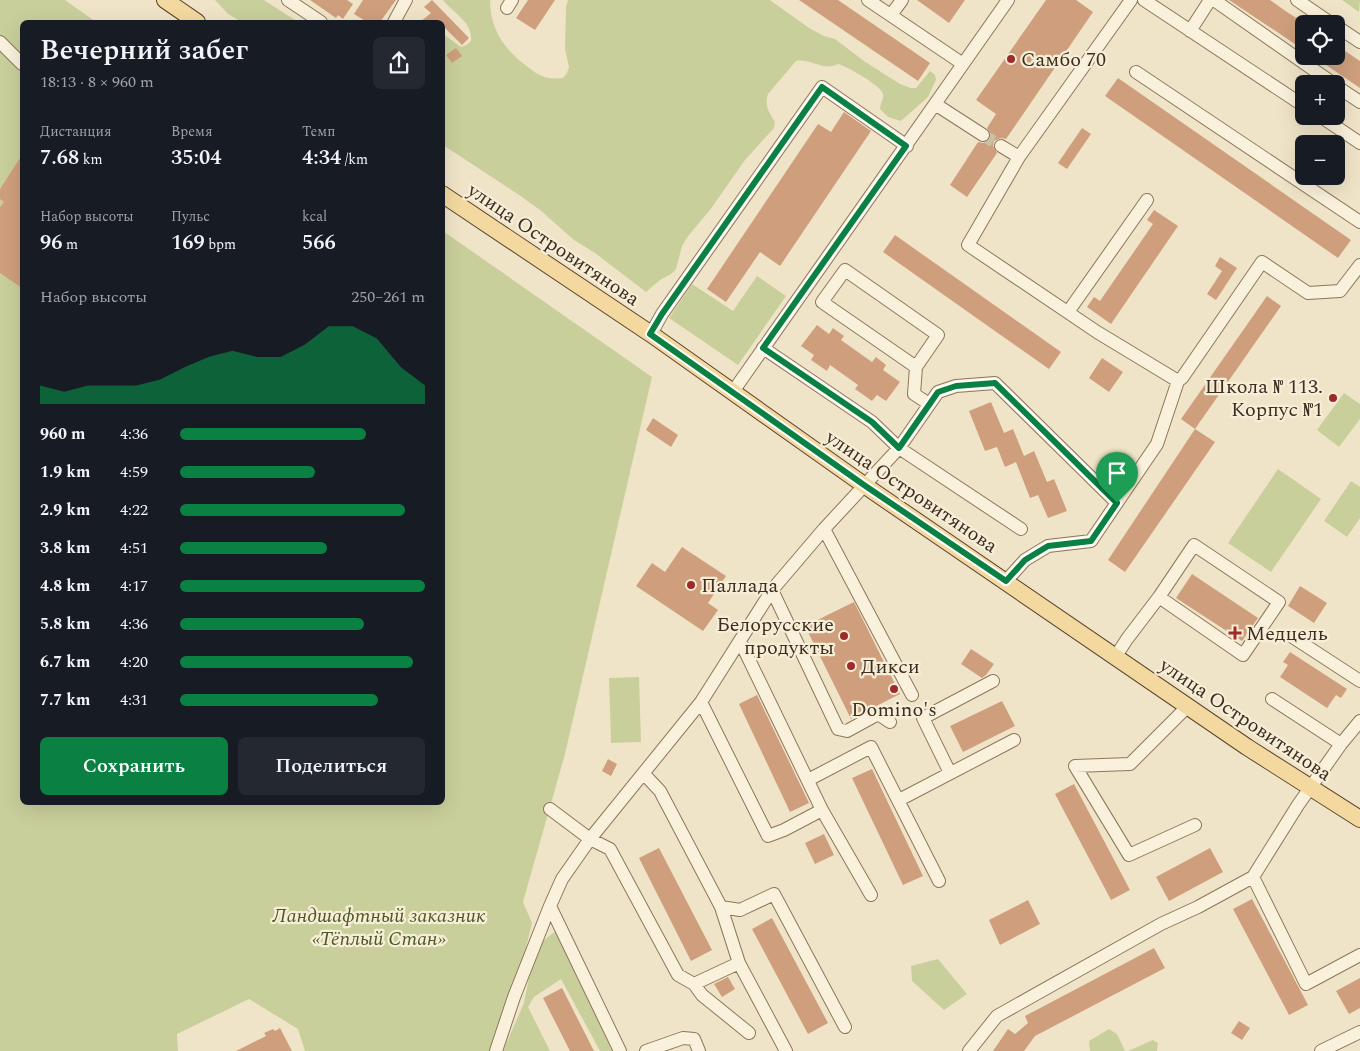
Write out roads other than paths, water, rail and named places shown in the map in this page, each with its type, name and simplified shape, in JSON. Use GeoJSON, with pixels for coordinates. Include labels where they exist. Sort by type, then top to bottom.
{"type":"FeatureCollection","features":[{"type":"Feature","properties":{"kind":"main road"},"geometry":{"type":"LineString","coordinates":[[164,0],[194,20]]}},
{"type":"Feature","properties":{"kind":"main road","name":"улица Островитянова"},"geometry":{"type":"LineString","coordinates":[[445,196],[650,334],[864,485],[1188,706],[1310,788],[1360,819]]}},
{"type":"Feature","properties":{"kind":"street"},"geometry":{"type":"LineString","coordinates":[[288,0],[318,20]]}},
{"type":"Feature","properties":{"kind":"street"},"geometry":{"type":"LineString","coordinates":[[395,20],[406,0]]}},
{"type":"Feature","properties":{"kind":"street"},"geometry":{"type":"LineString","coordinates":[[868,0],[963,64]]}},
{"type":"Feature","properties":{"kind":"street"},"geometry":{"type":"LineString","coordinates":[[891,16],[902,0]]}},
{"type":"Feature","properties":{"kind":"street"},"geometry":{"type":"LineString","coordinates":[[732,393],[1008,0]]}},
{"type":"Feature","properties":{"kind":"street"},"geometry":{"type":"LineString","coordinates":[[1131,0],[1019,157],[968,245],[1068,312],[1178,381]]}},
{"type":"Feature","properties":{"kind":"street"},"geometry":{"type":"LineString","coordinates":[[1144,0],[1295,100]]}},
{"type":"Feature","properties":{"kind":"street"},"geometry":{"type":"LineString","coordinates":[[1190,31],[1210,0]]}},
{"type":"Feature","properties":{"kind":"street"},"geometry":{"type":"LineString","coordinates":[[1214,0],[1321,75]]}},
{"type":"Feature","properties":{"kind":"street"},"geometry":{"type":"LineString","coordinates":[[1297,0],[1319,15]]}},
{"type":"Feature","properties":{"kind":"street"},"geometry":{"type":"LineString","coordinates":[[1345,32],[1360,42]]}},
{"type":"Feature","properties":{"kind":"street"},"geometry":{"type":"LineString","coordinates":[[2,50],[20,63]]}},
{"type":"Feature","properties":{"kind":"street"},"geometry":{"type":"LineString","coordinates":[[1136,72],[1360,222]]}},
{"type":"Feature","properties":{"kind":"street"},"geometry":{"type":"LineString","coordinates":[[650,334],[662,314],[822,87],[906,146]]}},
{"type":"Feature","properties":{"kind":"street"},"geometry":{"type":"LineString","coordinates":[[1345,92],[1360,102]]}},
{"type":"Feature","properties":{"kind":"street"},"geometry":{"type":"LineString","coordinates":[[935,104],[983,135]]}},
{"type":"Feature","properties":{"kind":"street"},"geometry":{"type":"LineString","coordinates":[[1333,125],[1360,143]]}},
{"type":"Feature","properties":{"kind":"street"},"geometry":{"type":"LineString","coordinates":[[1001,146],[1019,157]]}},
{"type":"Feature","properties":{"kind":"street"},"geometry":{"type":"LineString","coordinates":[[1068,312],[1147,200]]}},
{"type":"Feature","properties":{"kind":"street"},"geometry":{"type":"LineString","coordinates":[[1006,581],[1025,560],[1048,546],[1091,541],[1158,444],[1178,381],[1182,378],[1262,262],[1308,293],[1340,291],[1360,265]]}},
{"type":"Feature","properties":{"kind":"street"},"geometry":{"type":"LineString","coordinates":[[916,367],[822,302],[845,270],[938,335],[916,367],[914,394],[929,404]]}},
{"type":"Feature","properties":{"kind":"street"},"geometry":{"type":"LineString","coordinates":[[763,348],[872,422],[899,448],[1021,529]]}},
{"type":"Feature","properties":{"kind":"street"},"geometry":{"type":"LineString","coordinates":[[496,1051],[514,997],[562,879],[590,839],[701,702],[772,590],[824,529],[899,448],[938,392],[956,386],[995,383],[1117,503]]}},
{"type":"Feature","properties":{"kind":"street"},"geometry":{"type":"LineString","coordinates":[[824,529],[912,695]]}},
{"type":"Feature","properties":{"kind":"street"},"geometry":{"type":"LineString","coordinates":[[1116,656],[1160,597],[1194,545],[1279,602],[1244,655],[1160,597]]}},
{"type":"Feature","properties":{"kind":"street"},"geometry":{"type":"LineString","coordinates":[[772,590],[838,729],[846,731],[878,714],[890,722]]}},
{"type":"Feature","properties":{"kind":"street"},"geometry":{"type":"LineString","coordinates":[[1291,636],[1360,681]]}},
{"type":"Feature","properties":{"kind":"street"},"geometry":{"type":"LineString","coordinates":[[740,641],[822,810],[871,895]]}},
{"type":"Feature","properties":{"kind":"street"},"geometry":{"type":"LineString","coordinates":[[950,773],[923,718],[993,681]]}},
{"type":"Feature","properties":{"kind":"street"},"geometry":{"type":"LineString","coordinates":[[1272,698],[1340,744]]}},
{"type":"Feature","properties":{"kind":"street"},"geometry":{"type":"LineString","coordinates":[[701,702],[768,836],[784,830],[822,810]]}},
{"type":"Feature","properties":{"kind":"street"},"geometry":{"type":"LineString","coordinates":[[1188,706],[1130,764],[1075,766],[1129,855],[1195,825]]}},
{"type":"Feature","properties":{"kind":"street"},"geometry":{"type":"LineString","coordinates":[[969,1051],[997,1016],[1161,924],[1253,878],[1310,788],[1340,744],[1360,721]]}},
{"type":"Feature","properties":{"kind":"street"},"geometry":{"type":"LineString","coordinates":[[899,800],[1014,740]]}},
{"type":"Feature","properties":{"kind":"street"},"geometry":{"type":"LineString","coordinates":[[808,780],[871,747],[939,881]]}},
{"type":"Feature","properties":{"kind":"street"},"geometry":{"type":"LineString","coordinates":[[644,774],[660,791],[721,908],[738,963],[786,1051]]}},
{"type":"Feature","properties":{"kind":"street"},"geometry":{"type":"LineString","coordinates":[[550,809],[590,839],[610,849],[678,976],[694,984],[702,995],[749,1033]]}},
{"type":"Feature","properties":{"kind":"street"},"geometry":{"type":"LineString","coordinates":[[1253,878],[1306,984],[1360,955]]}},
{"type":"Feature","properties":{"kind":"street"},"geometry":{"type":"LineString","coordinates":[[721,908],[740,910],[774,894],[845,1027]]}},
{"type":"Feature","properties":{"kind":"street"},"geometry":{"type":"LineString","coordinates":[[550,906],[620,1051]]}},
{"type":"Feature","properties":{"kind":"street"},"geometry":{"type":"LineString","coordinates":[[694,984],[738,963]]}},
{"type":"Feature","properties":{"kind":"street"},"geometry":{"type":"LineString","coordinates":[[1320,1051],[1339,1047],[1360,1032]]}},
{"type":"Feature","properties":{"kind":"street"},"geometry":{"type":"LineString","coordinates":[[646,1051],[684,1038],[694,1039],[699,1051]]}},
{"type":"Feature","properties":{"kind":"tunnel"},"geometry":{"type":"LineString","coordinates":[[983,135],[1001,146]]}},
{"type":"Feature","properties":{"kind":"place","name":"Самбо 70"},"geometry":{"type":"Point","coordinates":[1011,59]}},
{"type":"Feature","properties":{"kind":"place","name":"Школа № 113. Корпус №1"},"geometry":{"type":"Point","coordinates":[1333,398]}},
{"type":"Feature","properties":{"kind":"place","name":"Паллада"},"geometry":{"type":"Point","coordinates":[691,585]}},
{"type":"Feature","properties":{"kind":"place","name":"Медцель"},"geometry":{"type":"Point","coordinates":[1235,633]}},
{"type":"Feature","properties":{"kind":"place","name":"Белорусские продукты"},"geometry":{"type":"Point","coordinates":[844,636]}},
{"type":"Feature","properties":{"kind":"place","name":"Дикси"},"geometry":{"type":"Point","coordinates":[851,666]}},
{"type":"Feature","properties":{"kind":"place","name":"Domino's"},"geometry":{"type":"Point","coordinates":[894,689]}},
{"type":"Feature","properties":{"kind":"park label","name":"Ландшафтный заказник «Тёплый Стан»"},"geometry":{"type":"Point","coordinates":[379,926]}}]}
